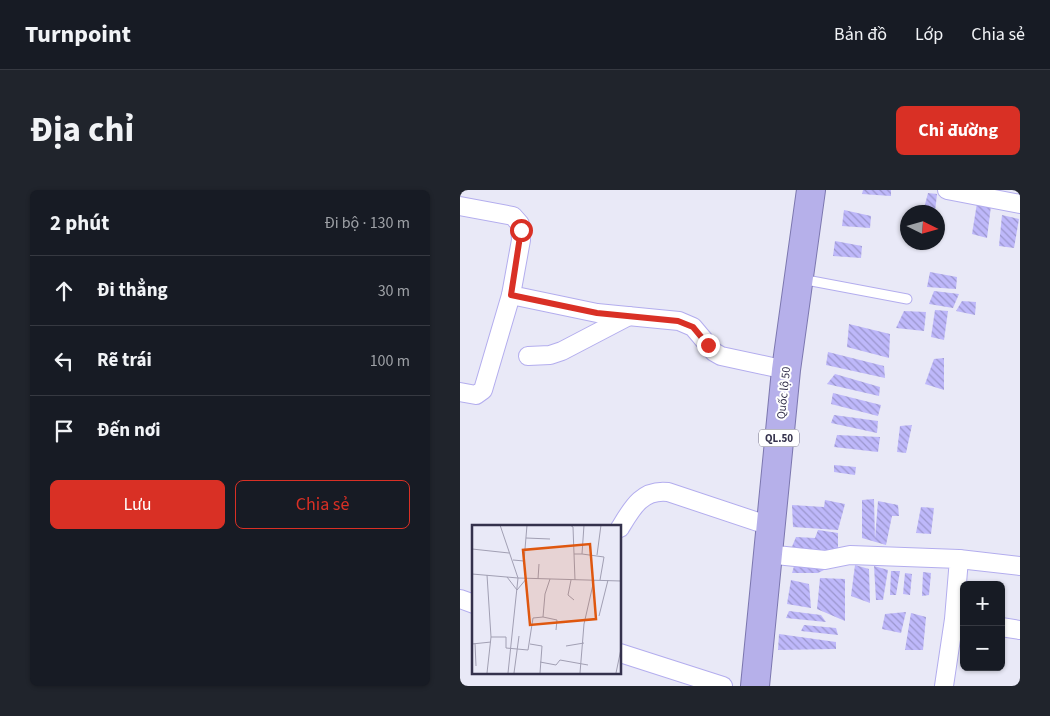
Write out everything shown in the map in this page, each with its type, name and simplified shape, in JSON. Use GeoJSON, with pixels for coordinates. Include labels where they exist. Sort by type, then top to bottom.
{"type":"FeatureCollection","features":[{"type":"Feature","properties":{"kind":"highway","name":"Quốc lộ 50"},"geometry":{"type":"LineString","coordinates":[[754,686],[786,370],[810,190]]}},
{"type":"Feature","properties":{"kind":"street"},"geometry":{"type":"LineString","coordinates":[[947,190],[1020,204]]}},
{"type":"Feature","properties":{"kind":"street"},"geometry":{"type":"LineString","coordinates":[[460,206],[513,216],[520,224],[520,240],[511,295],[483,390],[476,395],[460,392]]}},
{"type":"Feature","properties":{"kind":"street"},"geometry":{"type":"LineString","coordinates":[[511,295],[597,313],[678,321],[693,327],[714,352],[721,356],[786,370]]}},
{"type":"Feature","properties":{"kind":"street"},"geometry":{"type":"LineString","coordinates":[[528,356],[562,351],[629,316]]}},
{"type":"Feature","properties":{"kind":"street"},"geometry":{"type":"LineString","coordinates":[[621,527],[640,499],[658,491],[668,492],[770,526]]}},
{"type":"Feature","properties":{"kind":"street"},"geometry":{"type":"LineString","coordinates":[[766,554],[820,560],[850,555],[959,559],[1020,566]]}},
{"type":"Feature","properties":{"kind":"street"},"geometry":{"type":"LineString","coordinates":[[944,686],[959,620],[959,559]]}},
{"type":"Feature","properties":{"kind":"street"},"geometry":{"type":"LineString","coordinates":[[460,599],[472,603]]}},
{"type":"Feature","properties":{"kind":"street"},"geometry":{"type":"LineString","coordinates":[[1005,628],[1020,630]]}},
{"type":"Feature","properties":{"kind":"street"},"geometry":{"type":"LineString","coordinates":[[621,653],[723,686]]}},
{"type":"Feature","properties":{"kind":"lane"},"geometry":{"type":"LineString","coordinates":[[799,279],[907,299]]}},
{"type":"Feature","properties":{"kind":"building"},"geometry":{"type":"Polygon","coordinates":[[[863,190],[891,190],[891,196],[862,194],[863,190]]]}},
{"type":"Feature","properties":{"kind":"building"},"geometry":{"type":"Polygon","coordinates":[[[928,193],[937,194],[936,205],[925,205],[928,193]]]}},
{"type":"Feature","properties":{"kind":"building"},"geometry":{"type":"Polygon","coordinates":[[[977,203],[991,206],[987,238],[972,234],[977,203]]]}},
{"type":"Feature","properties":{"kind":"building"},"geometry":{"type":"Polygon","coordinates":[[[844,210],[871,216],[870,228],[842,226],[844,210]]]}},
{"type":"Feature","properties":{"kind":"building"},"geometry":{"type":"Polygon","coordinates":[[[1002,215],[1019,219],[1014,248],[999,246],[1002,215]]]}},
{"type":"Feature","properties":{"kind":"building"},"geometry":{"type":"Polygon","coordinates":[[[835,241],[862,246],[861,258],[833,256],[835,241]]]}},
{"type":"Feature","properties":{"kind":"building"},"geometry":{"type":"Polygon","coordinates":[[[930,272],[957,277],[956,289],[927,287],[930,272]]]}},
{"type":"Feature","properties":{"kind":"building"},"geometry":{"type":"Polygon","coordinates":[[[934,291],[959,294],[953,308],[929,304],[934,291]]]}},
{"type":"Feature","properties":{"kind":"building"},"geometry":{"type":"Polygon","coordinates":[[[962,301],[976,302],[975,315],[956,311],[962,301]]]}},
{"type":"Feature","properties":{"kind":"building"},"geometry":{"type":"Polygon","coordinates":[[[935,310],[948,311],[944,340],[931,337],[935,310]]]}},
{"type":"Feature","properties":{"kind":"building"},"geometry":{"type":"Polygon","coordinates":[[[904,311],[926,312],[924,331],[896,328],[904,311]]]}},
{"type":"Feature","properties":{"kind":"building"},"geometry":{"type":"Polygon","coordinates":[[[849,324],[890,334],[889,358],[847,347],[849,324]]]}},
{"type":"Feature","properties":{"kind":"building"},"geometry":{"type":"Polygon","coordinates":[[[828,352],[884,366],[885,378],[826,365],[828,352]]]}},
{"type":"Feature","properties":{"kind":"building"},"geometry":{"type":"Polygon","coordinates":[[[944,358],[944,390],[925,384],[934,359],[944,358]]]}},
{"type":"Feature","properties":{"kind":"building"},"geometry":{"type":"Polygon","coordinates":[[[835,374],[880,387],[879,396],[827,384],[835,374]]]}},
{"type":"Feature","properties":{"kind":"building"},"geometry":{"type":"Polygon","coordinates":[[[833,393],[881,405],[878,416],[831,404],[833,393]]]}},
{"type":"Feature","properties":{"kind":"building"},"geometry":{"type":"Polygon","coordinates":[[[834,415],[878,421],[877,433],[831,423],[834,415]]]}},
{"type":"Feature","properties":{"kind":"building"},"geometry":{"type":"Polygon","coordinates":[[[912,425],[906,453],[897,452],[900,426],[912,425]]]}},
{"type":"Feature","properties":{"kind":"building"},"geometry":{"type":"Polygon","coordinates":[[[837,435],[880,437],[878,452],[834,447],[837,435]]]}},
{"type":"Feature","properties":{"kind":"building"},"geometry":{"type":"Polygon","coordinates":[[[834,465],[856,467],[855,475],[834,472],[834,465]]]}},
{"type":"Feature","properties":{"kind":"building"},"geometry":{"type":"Polygon","coordinates":[[[874,499],[875,539],[878,501],[898,505],[899,516],[892,516],[886,545],[862,538],[862,500],[874,499]]]}},
{"type":"Feature","properties":{"kind":"building"},"geometry":{"type":"Polygon","coordinates":[[[825,500],[845,504],[838,530],[793,527],[792,505],[824,507],[825,500]]]}},
{"type":"Feature","properties":{"kind":"building"},"geometry":{"type":"Polygon","coordinates":[[[921,507],[934,508],[931,534],[916,533],[921,507]]]}},
{"type":"Feature","properties":{"kind":"building"},"geometry":{"type":"Polygon","coordinates":[[[818,530],[838,533],[838,553],[791,549],[796,537],[815,538],[818,530]]]}},
{"type":"Feature","properties":{"kind":"building"},"geometry":{"type":"Polygon","coordinates":[[[795,563],[828,568],[818,573],[792,573],[795,563]]]}},
{"type":"Feature","properties":{"kind":"building"},"geometry":{"type":"Polygon","coordinates":[[[855,565],[869,569],[870,603],[851,596],[855,565]]]}},
{"type":"Feature","properties":{"kind":"building"},"geometry":{"type":"Polygon","coordinates":[[[874,566],[888,570],[883,600],[876,600],[874,566]]]}},
{"type":"Feature","properties":{"kind":"building"},"geometry":{"type":"Polygon","coordinates":[[[891,571],[900,571],[896,595],[890,595],[891,571]]]}},
{"type":"Feature","properties":{"kind":"building"},"geometry":{"type":"Polygon","coordinates":[[[923,572],[931,573],[929,595],[922,596],[923,572]]]}},
{"type":"Feature","properties":{"kind":"building"},"geometry":{"type":"Polygon","coordinates":[[[905,573],[912,574],[910,595],[903,594],[905,573]]]}},
{"type":"Feature","properties":{"kind":"building"},"geometry":{"type":"Polygon","coordinates":[[[820,578],[845,579],[845,621],[817,609],[820,578]]]}},
{"type":"Feature","properties":{"kind":"building"},"geometry":{"type":"Polygon","coordinates":[[[791,580],[809,584],[811,608],[787,604],[791,580]]]}},
{"type":"Feature","properties":{"kind":"building"},"geometry":{"type":"Polygon","coordinates":[[[789,611],[821,615],[826,622],[786,618],[789,611]]]}},
{"type":"Feature","properties":{"kind":"building"},"geometry":{"type":"Polygon","coordinates":[[[906,612],[901,633],[882,629],[885,614],[906,612]]]}},
{"type":"Feature","properties":{"kind":"building"},"geometry":{"type":"Polygon","coordinates":[[[911,613],[926,617],[923,650],[905,650],[911,613]]]}},
{"type":"Feature","properties":{"kind":"building"},"geometry":{"type":"Polygon","coordinates":[[[804,625],[836,628],[838,635],[801,631],[804,625]]]}},
{"type":"Feature","properties":{"kind":"building"},"geometry":{"type":"Polygon","coordinates":[[[779,634],[836,642],[836,649],[778,650],[779,634]]]}},
{"type":"Feature","properties":{"kind":"route"},"geometry":{"type":"LineString","coordinates":[[521,230],[511,295],[597,313],[678,321],[693,327],[700,333],[708,345]]}}]}
